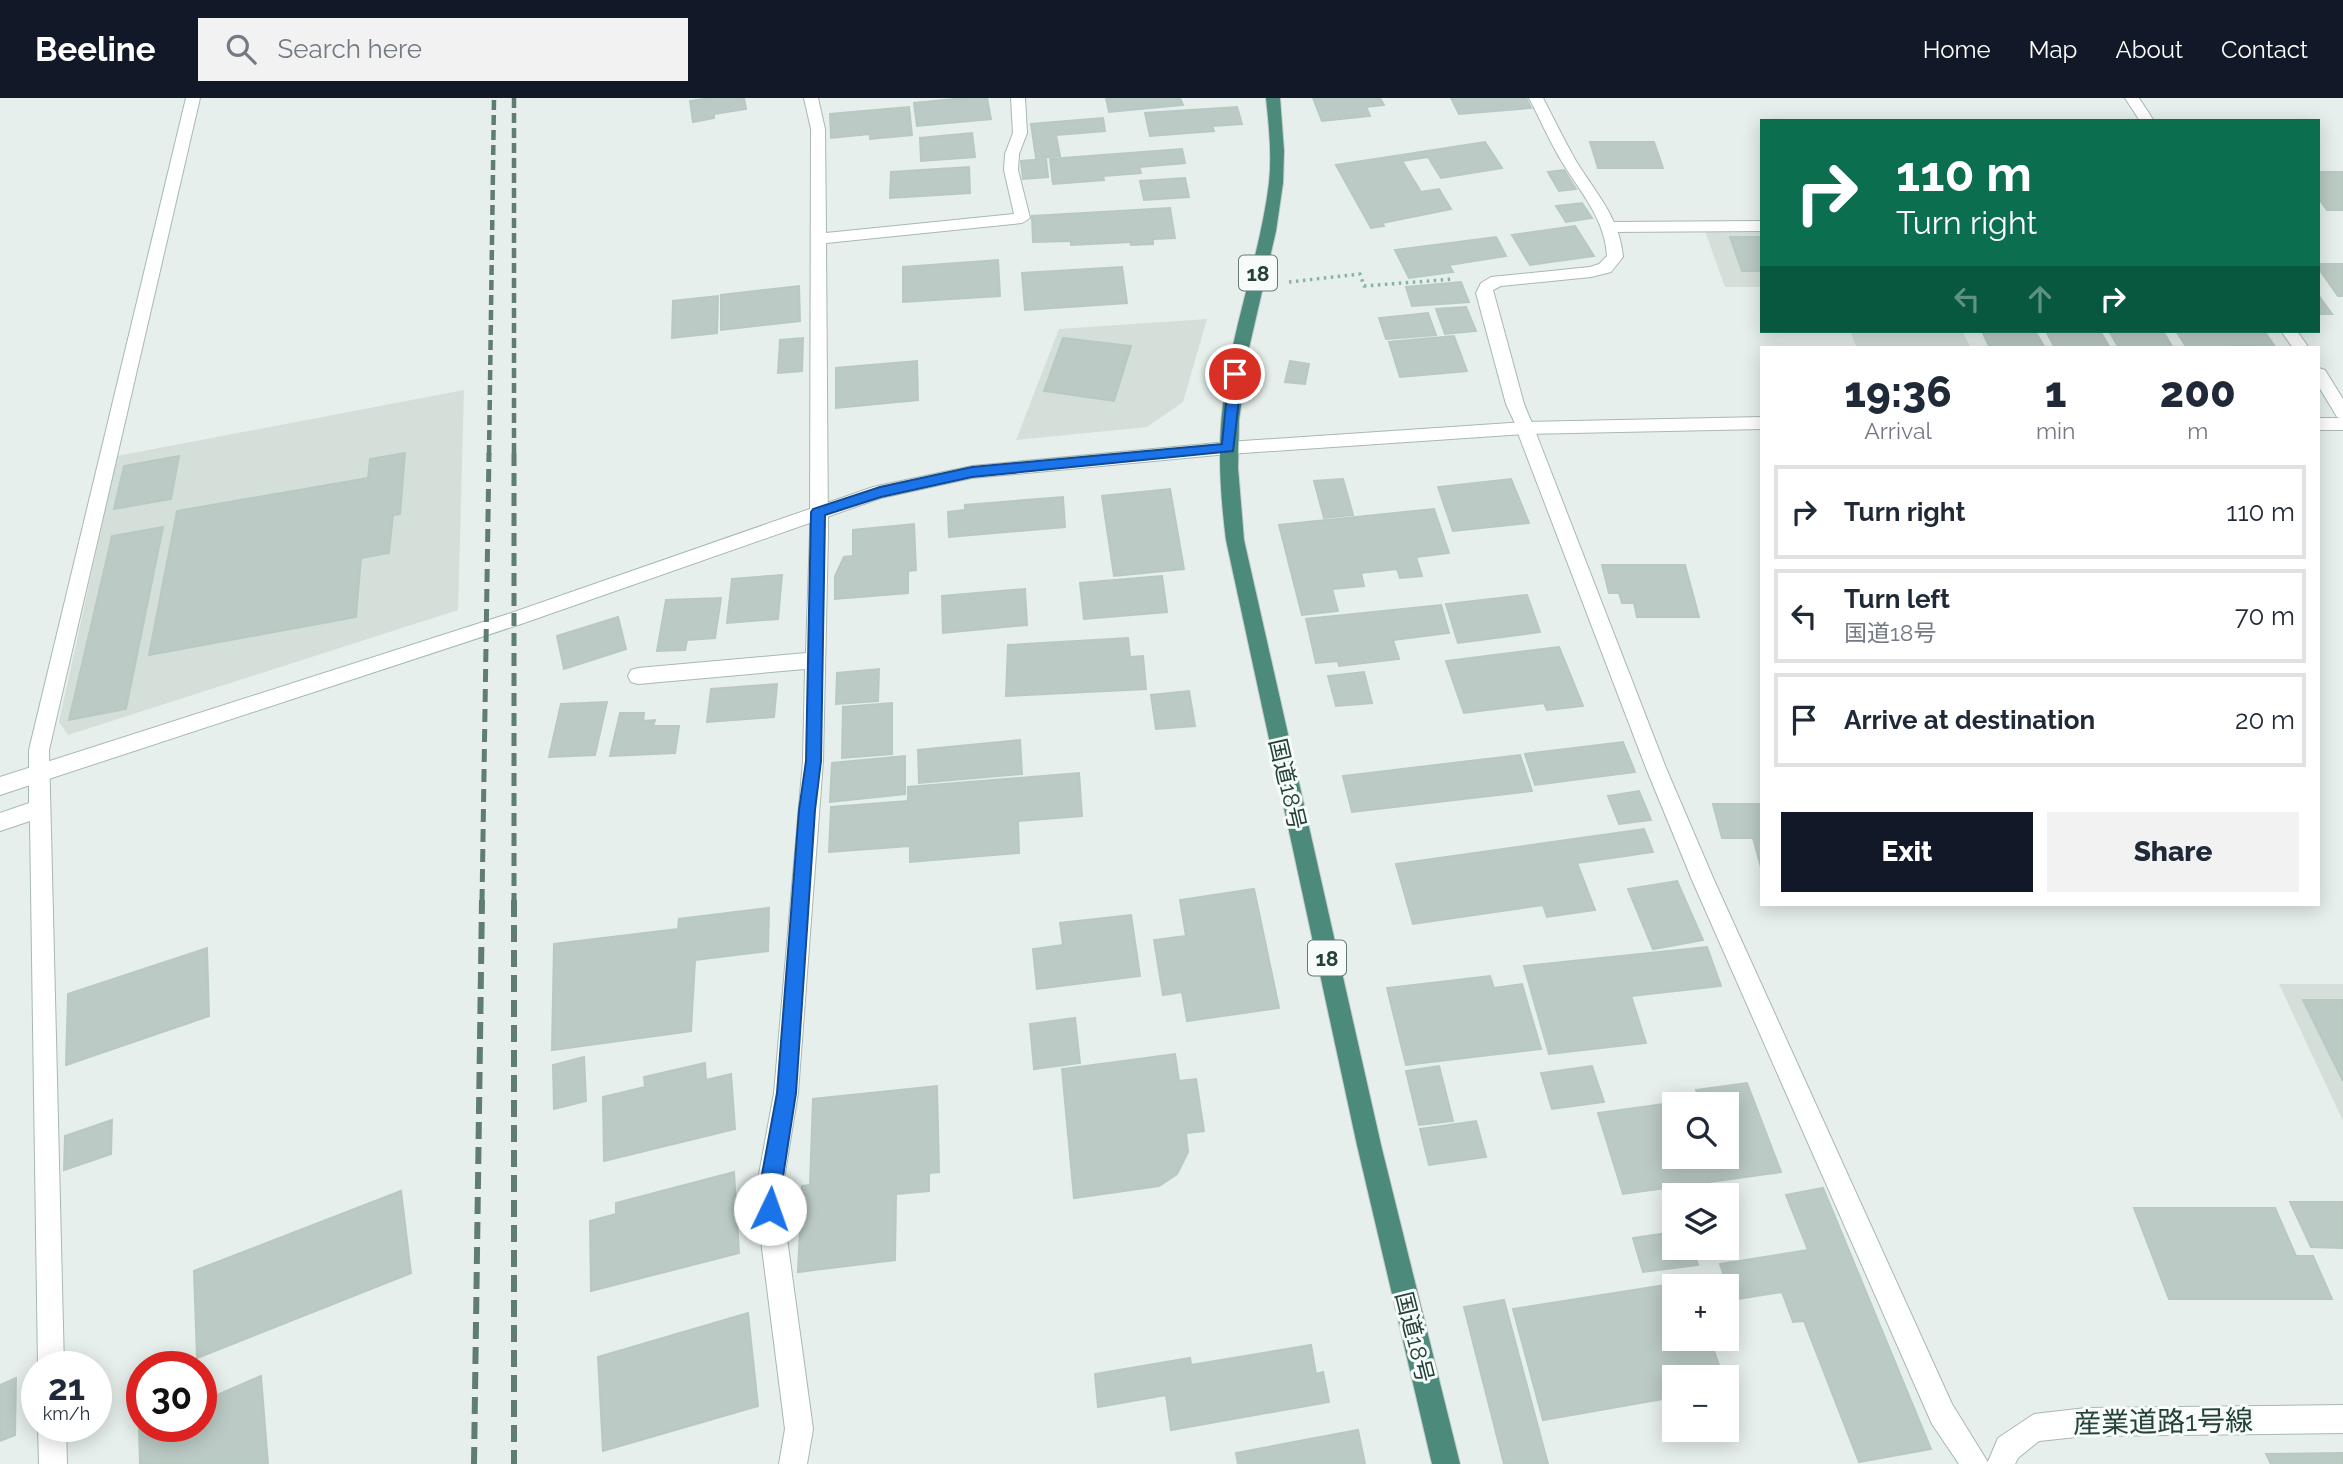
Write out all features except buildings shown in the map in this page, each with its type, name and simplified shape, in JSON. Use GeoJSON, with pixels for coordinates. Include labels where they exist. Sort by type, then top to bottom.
{"type":"FeatureCollection","features":[{"type":"Feature","properties":{"kind":"highway","name":"国道18号"},"geometry":{"type":"LineString","coordinates":[[1273,98],[1278,141],[1276,184],[1235,374],[1228,448],[1229,505],[1239,564],[1369,1145],[1446,1464]]}},
{"type":"Feature","properties":{"kind":"street"},"geometry":{"type":"LineString","coordinates":[[51,1351],[38,809],[39,750],[193,98]]}},
{"type":"Feature","properties":{"kind":"street"},"geometry":{"type":"LineString","coordinates":[[793,1464],[799,1429],[770,1209],[770,1185],[786,1093],[813,761],[818,512],[818,129],[811,98]]}},
{"type":"Feature","properties":{"kind":"street"},"geometry":{"type":"LineString","coordinates":[[818,239],[1022,218],[1011,170],[1012,154],[1020,133],[1018,98]]}},
{"type":"Feature","properties":{"kind":"street"},"geometry":{"type":"LineString","coordinates":[[1536,98],[1567,158],[1611,227],[1615,257],[1605,268],[1591,272],[1497,281],[1486,287],[1484,293],[1515,404],[1656,768],[1703,880],[1942,1414],[1975,1464]]}},
{"type":"Feature","properties":{"kind":"street"},"geometry":{"type":"LineString","coordinates":[[2132,98],[2146,119]]}},
{"type":"Feature","properties":{"kind":"street"},"geometry":{"type":"LineString","coordinates":[[1611,227],[1760,226]]}},
{"type":"Feature","properties":{"kind":"street"},"geometry":{"type":"LineString","coordinates":[[2320,376],[2343,413]]}},
{"type":"Feature","properties":{"kind":"street"},"geometry":{"type":"LineString","coordinates":[[0,786],[514,619],[818,512],[880,492],[972,472],[1228,448],[1525,428],[1760,423]]}},
{"type":"Feature","properties":{"kind":"street"},"geometry":{"type":"LineString","coordinates":[[2320,424],[2343,424]]}},
{"type":"Feature","properties":{"kind":"street"},"geometry":{"type":"LineString","coordinates":[[638,676],[816,660]]}},
{"type":"Feature","properties":{"kind":"street"},"geometry":{"type":"LineString","coordinates":[[0,822],[38,809]]}},
{"type":"Feature","properties":{"kind":"street","name":"産業道路1号線"},"geometry":{"type":"LineString","coordinates":[[2001,1464],[2008,1448],[2034,1428],[2086,1422],[2343,1419]]}},
{"type":"Feature","properties":{"kind":"street"},"geometry":{"type":"LineString","coordinates":[[52,1442],[53,1464]]}},
{"type":"Feature","properties":{"kind":"path"},"geometry":{"type":"LineString","coordinates":[[1256,285],[1360,274],[1364,286],[1469,277],[1497,281]]}},
{"type":"Feature","properties":{"kind":"shaded area"},"geometry":{"type":"Polygon","coordinates":[[[1705,231],[1760,231],[1760,287],[1725,287],[1705,231]]]}},
{"type":"Feature","properties":{"kind":"shaded area"},"geometry":{"type":"Polygon","coordinates":[[[1207,319],[1183,402],[1147,427],[1016,440],[1059,329],[1207,319]]]}},
{"type":"Feature","properties":{"kind":"shaded area"},"geometry":{"type":"Polygon","coordinates":[[[1851,333],[1963,333],[1970,346],[1856,346],[1851,333]]]}},
{"type":"Feature","properties":{"kind":"shaded area"},"geometry":{"type":"Polygon","coordinates":[[[464,390],[458,610],[68,735],[59,722],[117,456],[464,390]]]}},
{"type":"Feature","properties":{"kind":"shaded area"},"geometry":{"type":"Polygon","coordinates":[[[2279,984],[2343,984],[2343,1121],[2279,984]]]}},
{"type":"Feature","properties":{"kind":"railway"},"geometry":{"type":"LineString","coordinates":[[489,455],[494,98]]}},
{"type":"Feature","properties":{"kind":"railway"},"geometry":{"type":"LineString","coordinates":[[514,98],[514,1464]]}},
{"type":"Feature","properties":{"kind":"railway"},"geometry":{"type":"LineString","coordinates":[[482,902],[489,453]]}},
{"type":"Feature","properties":{"kind":"railway"},"geometry":{"type":"LineString","coordinates":[[474,1464],[482,900]]}},
{"type":"Feature","properties":{"kind":"route"},"geometry":{"type":"LineString","coordinates":[[770,1209],[770,1185],[786,1093],[813,761],[818,512],[880,492],[972,472],[1228,448],[1235,374]]}}]}
